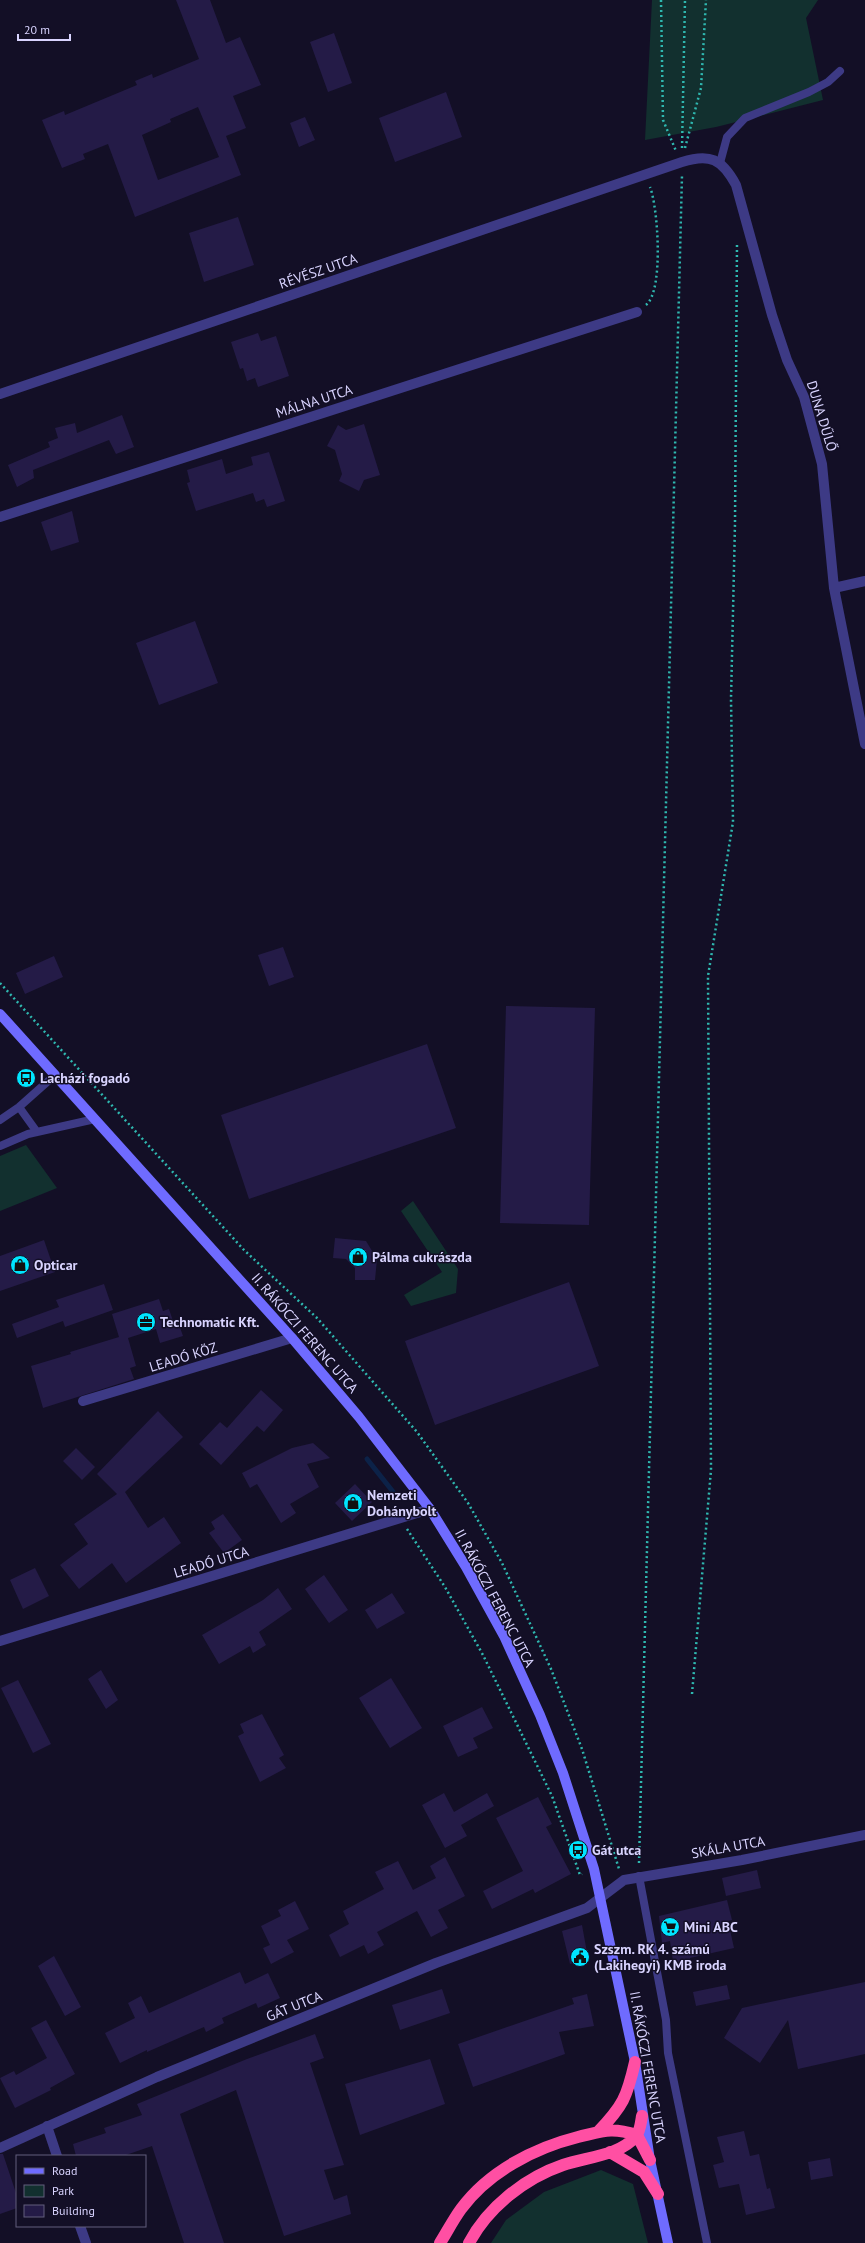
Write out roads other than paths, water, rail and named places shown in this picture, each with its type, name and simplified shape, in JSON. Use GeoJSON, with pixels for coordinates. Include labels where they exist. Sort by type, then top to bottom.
{"type":"FeatureCollection","features":[{"type":"Feature","properties":{"kind":"highway"},"geometry":{"type":"LineString","coordinates":[[598,2132],[616,2113],[629,2092],[635,2062]]}},
{"type":"Feature","properties":{"kind":"highway"},"geometry":{"type":"LineString","coordinates":[[469,2243],[475,2232],[500,2202],[527,2183],[562,2165],[623,2147],[637,2136],[642,2116]]}},
{"type":"Feature","properties":{"kind":"highway"},"geometry":{"type":"LineString","coordinates":[[440,2243],[461,2209],[498,2173],[531,2154],[561,2142],[598,2132],[618,2129],[637,2136],[650,2160]]}},
{"type":"Feature","properties":{"kind":"highway"},"geometry":{"type":"LineString","coordinates":[[610,2152],[644,2172],[658,2194]]}},
{"type":"Feature","properties":{"kind":"main road","name":"II. RÁKÓCZI FERENC UTCA"},"geometry":{"type":"LineString","coordinates":[[0,1014],[292,1338],[360,1417],[430,1510],[466,1567],[504,1636],[540,1715],[563,1773],[601,1897],[635,2062],[642,2116],[650,2160],[668,2243]]}},
{"type":"Feature","properties":{"kind":"street","name":"RÉVÉSZ UTCA"},"geometry":{"type":"LineString","coordinates":[[0,394],[645,176],[682,162],[698,157],[711,158],[720,163]]}},
{"type":"Feature","properties":{"kind":"street","name":"DUNA DŰLŐ"},"geometry":{"type":"LineString","coordinates":[[720,163],[728,171],[736,185],[772,315],[787,360],[804,397],[822,464],[834,588],[865,744]]}},
{"type":"Feature","properties":{"kind":"street","name":"MÁLNA UTCA"},"geometry":{"type":"LineString","coordinates":[[0,517],[637,312]]}},
{"type":"Feature","properties":{"kind":"street"},"geometry":{"type":"LineString","coordinates":[[834,588],[865,581]]}},
{"type":"Feature","properties":{"kind":"street","name":"LEADÓ KÖZ"},"geometry":{"type":"LineString","coordinates":[[83,1401],[292,1338]]}},
{"type":"Feature","properties":{"kind":"street","name":"LEADÓ UTCA"},"geometry":{"type":"LineString","coordinates":[[0,1640],[430,1510]]}},
{"type":"Feature","properties":{"kind":"street","name":"SKÁLA UTCA"},"geometry":{"type":"LineString","coordinates":[[601,1897],[624,1880],[639,1876],[742,1860],[865,1836]]}},
{"type":"Feature","properties":{"kind":"street","name":"GÁT UTCA"},"geometry":{"type":"LineString","coordinates":[[0,2148],[157,2077],[436,1964],[587,1908],[601,1897]]}},
{"type":"Feature","properties":{"kind":"street"},"geometry":{"type":"LineString","coordinates":[[47,2126],[57,2155]]}},
{"type":"Feature","properties":{"kind":"street"},"geometry":{"type":"LineString","coordinates":[[80,2227],[86,2243]]}},
{"type":"Feature","properties":{"kind":"lane"},"geometry":{"type":"LineString","coordinates":[[720,163],[727,137],[745,118],[809,92],[828,82],[840,71]]}},
{"type":"Feature","properties":{"kind":"lane"},"geometry":{"type":"LineString","coordinates":[[0,1120],[19,1107],[54,1075]]}},
{"type":"Feature","properties":{"kind":"lane"},"geometry":{"type":"LineString","coordinates":[[19,1107],[37,1132]]}},
{"type":"Feature","properties":{"kind":"lane"},"geometry":{"type":"LineString","coordinates":[[0,1146],[28,1134],[95,1119]]}},
{"type":"Feature","properties":{"kind":"lane"},"geometry":{"type":"LineString","coordinates":[[639,1876],[666,2020],[668,2053],[707,2243]]}},
{"type":"Feature","properties":{"kind":"waterway"},"geometry":{"type":"LineString","coordinates":[[367,1459],[394,1493]]}},
{"type":"Feature","properties":{"kind":"place","name":"Lacházi fogadó"},"geometry":{"type":"Point","coordinates":[26,1078]}},
{"type":"Feature","properties":{"kind":"place","name":"Pálma cukrászda"},"geometry":{"type":"Point","coordinates":[358,1257]}},
{"type":"Feature","properties":{"kind":"place","name":"Opticar"},"geometry":{"type":"Point","coordinates":[20,1265]}},
{"type":"Feature","properties":{"kind":"place","name":"Technomatic Kft."},"geometry":{"type":"Point","coordinates":[146,1322]}},
{"type":"Feature","properties":{"kind":"place","name":"Nemzeti Dohánybolt"},"geometry":{"type":"Point","coordinates":[353,1503]}},
{"type":"Feature","properties":{"kind":"place","name":"Gát utca"},"geometry":{"type":"Point","coordinates":[578,1850]}},
{"type":"Feature","properties":{"kind":"place","name":"Mini ABC"},"geometry":{"type":"Point","coordinates":[670,1927]}},
{"type":"Feature","properties":{"kind":"place","name":"Szszm. RK 4. számú (Lakihegyi) KMB iroda"},"geometry":{"type":"Point","coordinates":[580,1957]}}]}
